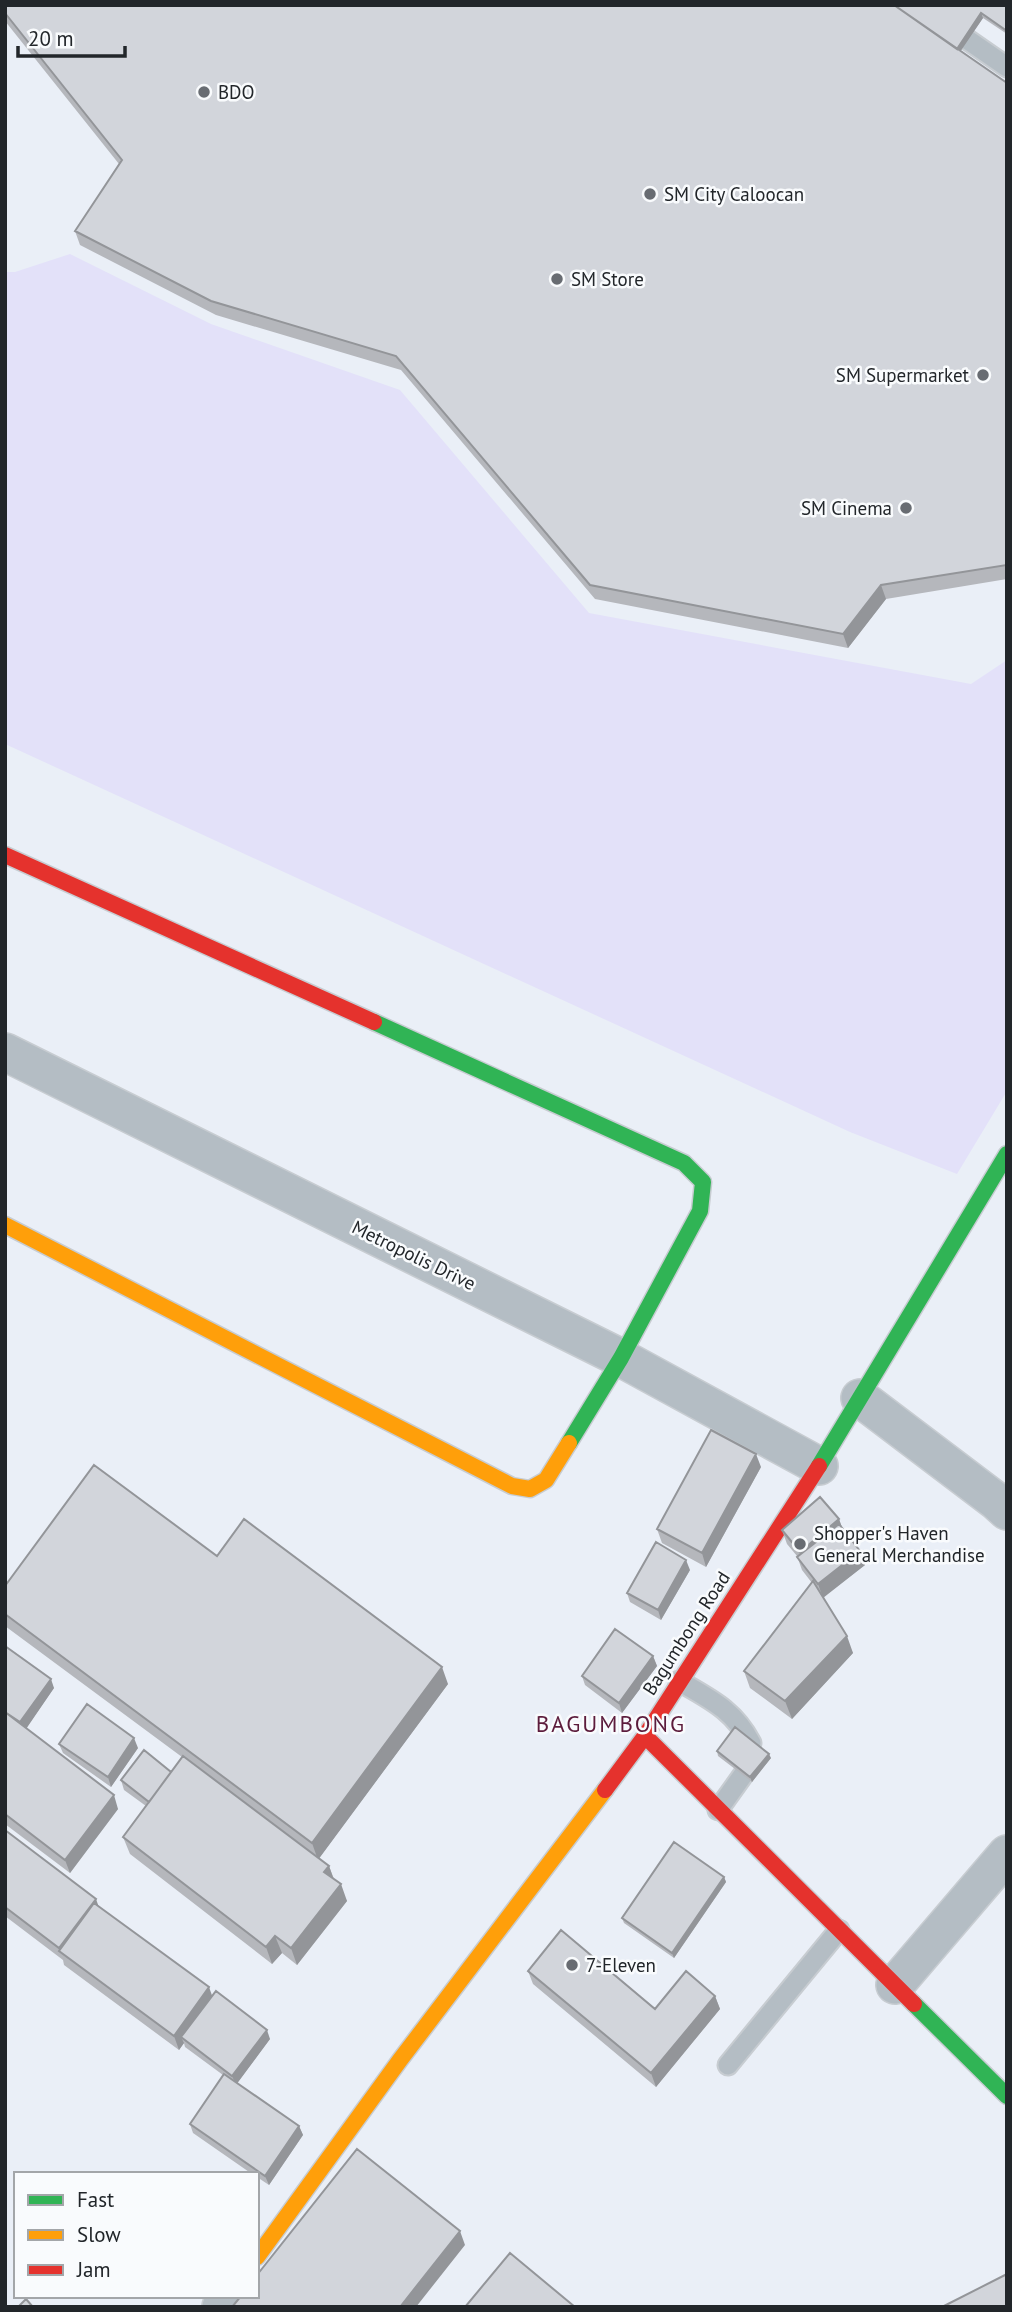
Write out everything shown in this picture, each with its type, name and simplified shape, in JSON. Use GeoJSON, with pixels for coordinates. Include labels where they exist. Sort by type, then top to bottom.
{"type":"FeatureCollection","features":[{"type":"Feature","properties":{"kind":"street"},"geometry":{"type":"LineString","coordinates":[[5,855],[684,1163],[703,1182],[700,1210],[621,1358],[546,1480],[530,1489],[512,1486],[5,1225]]}},
{"type":"Feature","properties":{"kind":"street","name":"Metropolis Drive"},"geometry":{"type":"LineString","coordinates":[[5,1052],[621,1358],[819,1466]]}},
{"type":"Feature","properties":{"kind":"street","name":"Bagumbong Road"},"geometry":{"type":"LineString","coordinates":[[259,2254],[400,2060],[532,1889],[645,1736],[819,1466],[1007,1154]]}},
{"type":"Feature","properties":{"kind":"street"},"geometry":{"type":"LineString","coordinates":[[860,1398],[1007,1511]]}},
{"type":"Feature","properties":{"kind":"street"},"geometry":{"type":"LineString","coordinates":[[645,1736],[1007,2096]]}},
{"type":"Feature","properties":{"kind":"street"},"geometry":{"type":"LineString","coordinates":[[895,1985],[1005,1862]]}},
{"type":"Feature","properties":{"kind":"lane"},"geometry":{"type":"LineString","coordinates":[[968,40],[1007,67]]}},
{"type":"Feature","properties":{"kind":"lane"},"geometry":{"type":"LineString","coordinates":[[679,1681],[730,1711],[751,1742]]}},
{"type":"Feature","properties":{"kind":"lane"},"geometry":{"type":"LineString","coordinates":[[718,1810],[743,1775]]}},
{"type":"Feature","properties":{"kind":"lane"},"geometry":{"type":"LineString","coordinates":[[728,2065],[839,1930]]}},
{"type":"Feature","properties":{"kind":"shaded area"},"geometry":{"type":"Polygon","coordinates":[[[70,254],[211,324],[400,390],[589,613],[971,684],[1007,660],[1007,1091],[957,1174],[850,1132],[5,744],[5,272],[15,272],[70,254]]]}},
{"type":"Feature","properties":{"kind":"building"},"geometry":{"type":"Polygon","coordinates":[[[5,5],[894,5],[1007,83],[1007,565],[881,585],[843,634],[590,585],[396,356],[211,301],[75,231],[122,160],[5,13],[5,5]]]}},
{"type":"Feature","properties":{"kind":"building"},"geometry":{"type":"Polygon","coordinates":[[[894,5],[1007,5],[1007,31],[981,13],[957,49],[894,5]]]}},
{"type":"Feature","properties":{"kind":"building"},"geometry":{"type":"Polygon","coordinates":[[[711,1430],[756,1454],[702,1553],[657,1529],[711,1430]]]}},
{"type":"Feature","properties":{"kind":"building"},"geometry":{"type":"Polygon","coordinates":[[[94,1465],[217,1556],[244,1519],[442,1667],[312,1843],[5,1614],[5,1586],[94,1465]]]}},
{"type":"Feature","properties":{"kind":"building"},"geometry":{"type":"Polygon","coordinates":[[[820,1497],[839,1519],[800,1552],[782,1530],[820,1497]]]}},
{"type":"Feature","properties":{"kind":"building"},"geometry":{"type":"Polygon","coordinates":[[[839,1524],[860,1551],[818,1584],[797,1557],[839,1524]]]}},
{"type":"Feature","properties":{"kind":"building"},"geometry":{"type":"Polygon","coordinates":[[[656,1542],[686,1560],[658,1610],[627,1593],[656,1542]]]}},
{"type":"Feature","properties":{"kind":"building"},"geometry":{"type":"Polygon","coordinates":[[[813,1581],[847,1636],[785,1701],[744,1671],[813,1581]]]}},
{"type":"Feature","properties":{"kind":"building"},"geometry":{"type":"Polygon","coordinates":[[[615,1629],[653,1656],[619,1703],[582,1676],[615,1629]]]}},
{"type":"Feature","properties":{"kind":"building"},"geometry":{"type":"Polygon","coordinates":[[[5,1646],[51,1679],[20,1722],[5,1712],[5,1646]]]}},
{"type":"Feature","properties":{"kind":"building"},"geometry":{"type":"Polygon","coordinates":[[[87,1704],[134,1738],[108,1777],[59,1744],[87,1704]]]}},
{"type":"Feature","properties":{"kind":"building"},"geometry":{"type":"Polygon","coordinates":[[[5,1712],[114,1795],[65,1860],[5,1814],[5,1712]]]}},
{"type":"Feature","properties":{"kind":"building"},"geometry":{"type":"Polygon","coordinates":[[[735,1727],[769,1754],[750,1777],[717,1751],[735,1727]]]}},
{"type":"Feature","properties":{"kind":"building"},"geometry":{"type":"Polygon","coordinates":[[[144,1750],[171,1772],[149,1802],[121,1780],[144,1750]]]}},
{"type":"Feature","properties":{"kind":"building"},"geometry":{"type":"Polygon","coordinates":[[[183,1756],[329,1866],[324,1872],[341,1884],[291,1948],[275,1936],[266,1947],[123,1837],[183,1756]]]}},
{"type":"Feature","properties":{"kind":"building"},"geometry":{"type":"Polygon","coordinates":[[[5,1830],[96,1899],[59,1948],[5,1907],[5,1830]]]}},
{"type":"Feature","properties":{"kind":"building"},"geometry":{"type":"Polygon","coordinates":[[[674,1842],[724,1877],[672,1953],[622,1918],[674,1842]]]}},
{"type":"Feature","properties":{"kind":"building"},"geometry":{"type":"Polygon","coordinates":[[[94,1903],[209,1987],[174,2036],[59,1951],[94,1903]]]}},
{"type":"Feature","properties":{"kind":"building"},"geometry":{"type":"Polygon","coordinates":[[[561,1930],[655,2009],[686,1971],[715,1996],[651,2073],[528,1971],[561,1930]]]}},
{"type":"Feature","properties":{"kind":"building"},"geometry":{"type":"Polygon","coordinates":[[[216,1991],[267,2030],[232,2076],[181,2037],[216,1991]]]}},
{"type":"Feature","properties":{"kind":"building"},"geometry":{"type":"Polygon","coordinates":[[[224,2074],[299,2126],[265,2176],[190,2124],[224,2074]]]}},
{"type":"Feature","properties":{"kind":"building"},"geometry":{"type":"Polygon","coordinates":[[[357,2149],[460,2231],[400,2307],[232,2307],[239,2298],[259,2298],[259,2272],[357,2149]]]}},
{"type":"Feature","properties":{"kind":"building"},"geometry":{"type":"Polygon","coordinates":[[[510,2253],[575,2307],[465,2307],[510,2253]]]}},
{"type":"Feature","properties":{"kind":"building"},"geometry":{"type":"Polygon","coordinates":[[[1007,2274],[1007,2307],[942,2307],[1007,2274]]]}},
{"type":"Feature","properties":{"kind":"building"},"geometry":{"type":"Polygon","coordinates":[[[26,2299],[33,2307],[18,2307],[26,2299]]]}},
{"type":"Feature","properties":{"kind":"traffic: fast"},"geometry":{"type":"LineString","coordinates":[[374,1022],[684,1163],[703,1182],[700,1211],[621,1358],[569,1443]]}},
{"type":"Feature","properties":{"kind":"traffic: fast"},"geometry":{"type":"LineString","coordinates":[[819,1466],[1007,1154]]}},
{"type":"Feature","properties":{"kind":"traffic: fast"},"geometry":{"type":"LineString","coordinates":[[914,2004],[1007,2096]]}},
{"type":"Feature","properties":{"kind":"traffic: slow"},"geometry":{"type":"LineString","coordinates":[[5,1225],[512,1486],[530,1489],[546,1480],[569,1443]]}},
{"type":"Feature","properties":{"kind":"traffic: slow"},"geometry":{"type":"LineString","coordinates":[[259,2254],[400,2060],[605,1790]]}},
{"type":"Feature","properties":{"kind":"traffic: jam"},"geometry":{"type":"LineString","coordinates":[[5,855],[374,1022]]}},
{"type":"Feature","properties":{"kind":"traffic: jam"},"geometry":{"type":"LineString","coordinates":[[605,1790],[645,1736],[819,1466]]}},
{"type":"Feature","properties":{"kind":"traffic: jam"},"geometry":{"type":"LineString","coordinates":[[645,1736],[914,2004]]}},
{"type":"Feature","properties":{"kind":"place","name":"BDO"},"geometry":{"type":"Point","coordinates":[204,92]}},
{"type":"Feature","properties":{"kind":"place","name":"SM City Caloocan"},"geometry":{"type":"Point","coordinates":[650,194]}},
{"type":"Feature","properties":{"kind":"place","name":"SM Store"},"geometry":{"type":"Point","coordinates":[557,279]}},
{"type":"Feature","properties":{"kind":"place","name":"SM Supermarket"},"geometry":{"type":"Point","coordinates":[983,375]}},
{"type":"Feature","properties":{"kind":"place","name":"SM Cinema"},"geometry":{"type":"Point","coordinates":[906,508]}},
{"type":"Feature","properties":{"kind":"place","name":"Shopper's Haven General Merchandise"},"geometry":{"type":"Point","coordinates":[800,1544]}},
{"type":"Feature","properties":{"kind":"place","name":"7-Eleven"},"geometry":{"type":"Point","coordinates":[572,1965]}},
{"type":"Feature","properties":{"kind":"district","name":"BAGUMBONG"},"geometry":{"type":"Point","coordinates":[611,1723]}}]}
